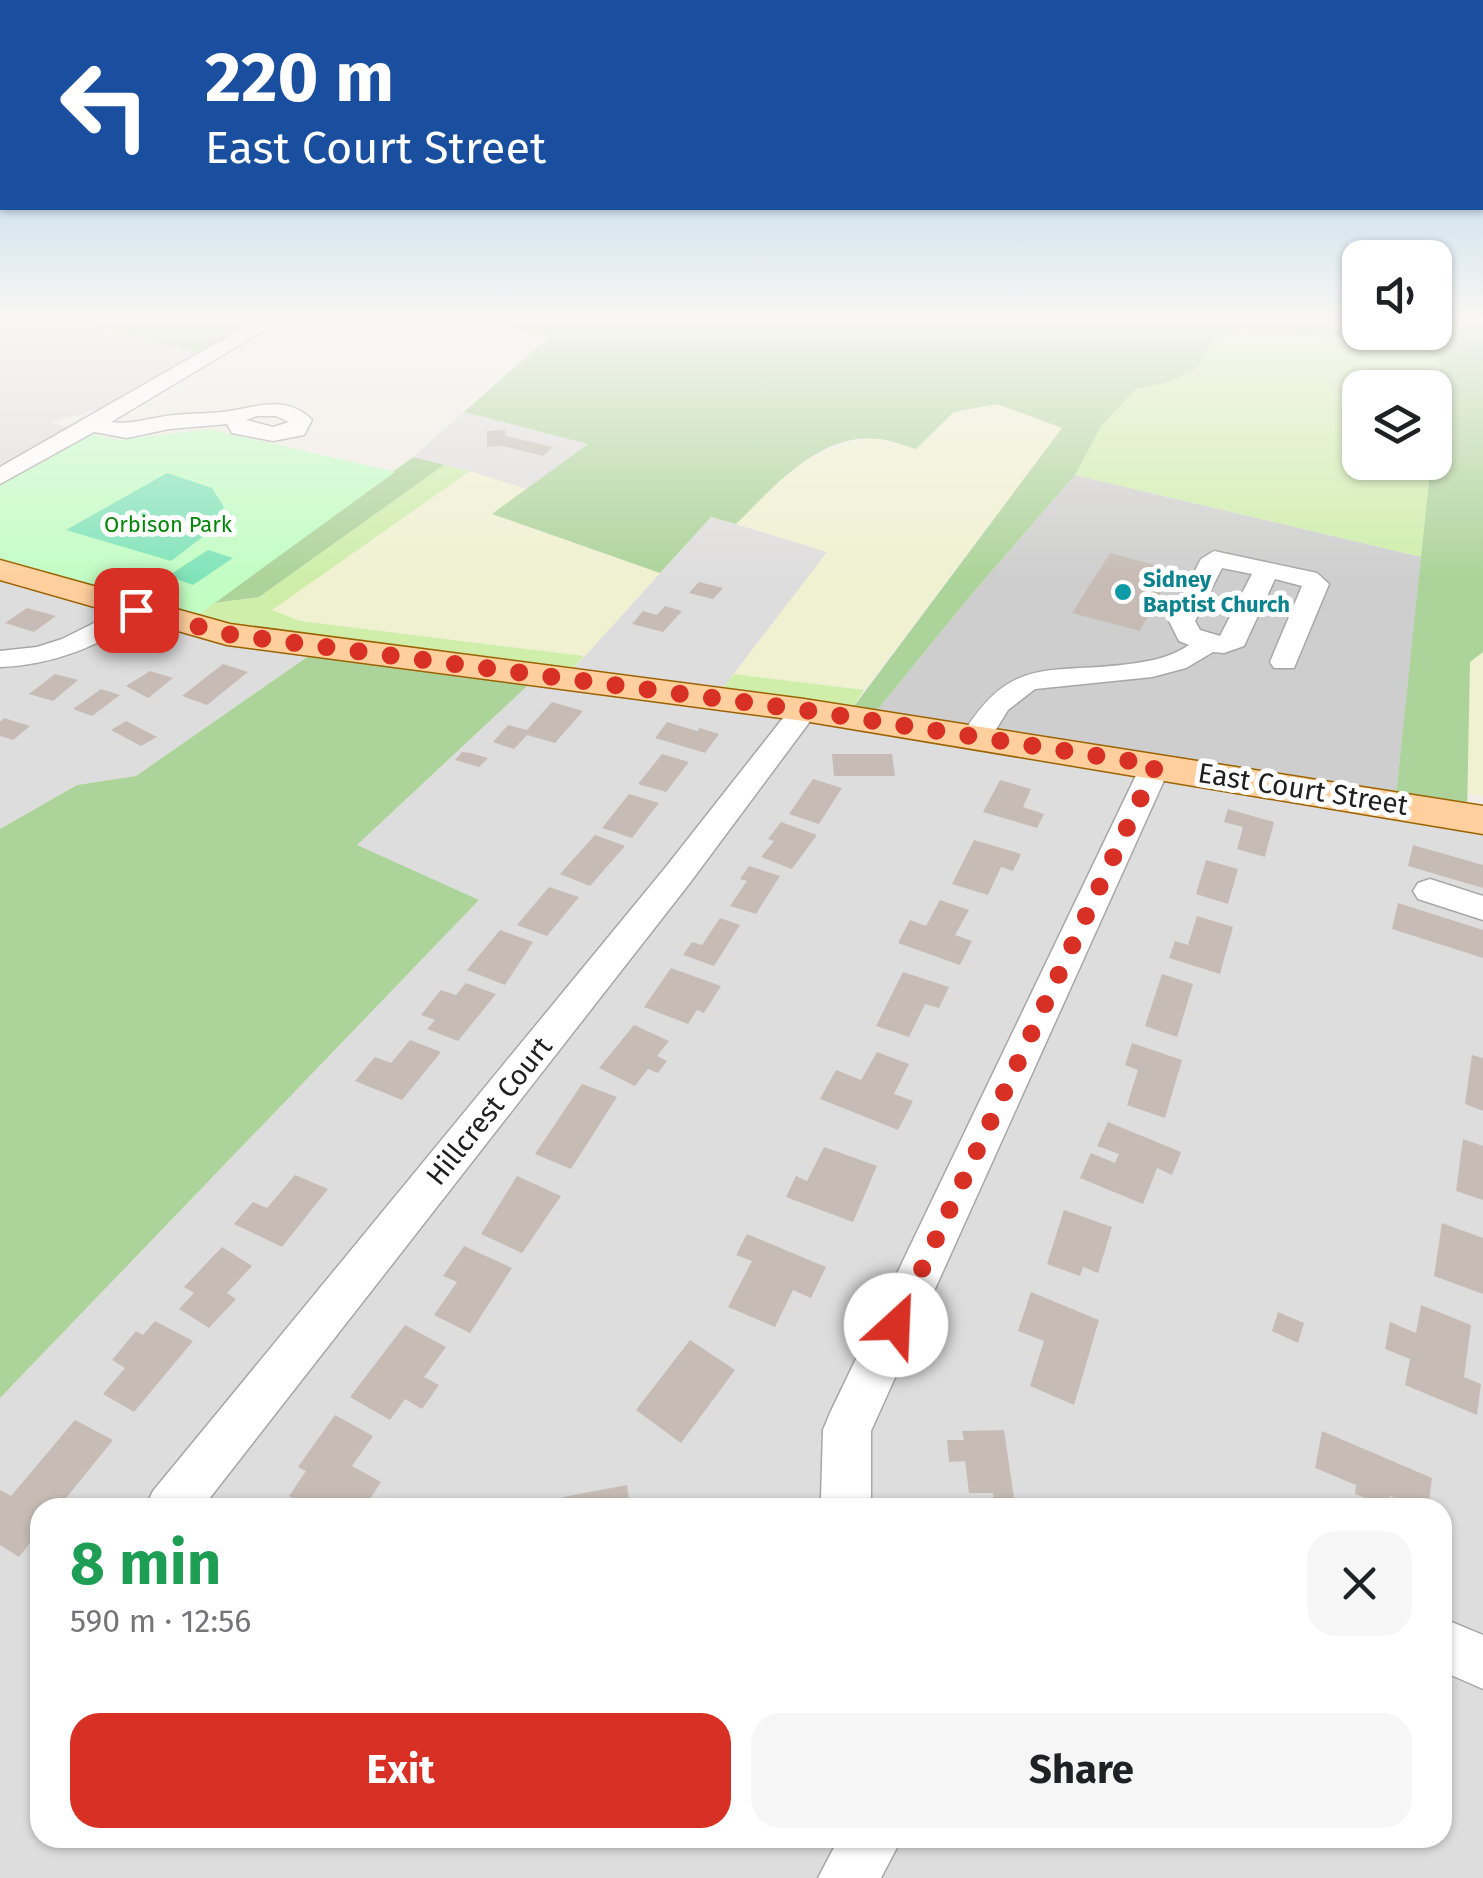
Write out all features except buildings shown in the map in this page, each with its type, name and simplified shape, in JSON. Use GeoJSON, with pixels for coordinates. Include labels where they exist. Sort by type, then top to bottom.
{"type":"FeatureCollection","features":[{"type":"Feature","properties":{"kind":"main road","name":"East Court Street"},"geometry":{"type":"LineString","coordinates":[[0,570],[227,634],[804,710],[1483,820]]}},
{"type":"Feature","properties":{"kind":"street"},"geometry":{"type":"LineString","coordinates":[[0,477],[126,405]]}},
{"type":"Feature","properties":{"kind":"street"},"geometry":{"type":"LineString","coordinates":[[91,425],[127,431],[169,422],[234,417]]}},
{"type":"Feature","properties":{"kind":"street"},"geometry":{"type":"LineString","coordinates":[[1267,569],[1234,640],[1224,645],[1207,643],[1189,635],[1182,621],[1214,559],[1267,569],[1308,578],[1316,584],[1284,662]]}},
{"type":"Feature","properties":{"kind":"street"},"geometry":{"type":"LineString","coordinates":[[0,659],[60,651],[94,638],[136,610]]}},
{"type":"Feature","properties":{"kind":"street"},"geometry":{"type":"LineString","coordinates":[[976,737],[990,711],[1012,689],[1030,682],[1172,666],[1200,654],[1207,643]]}},
{"type":"Feature","properties":{"kind":"street","name":"Hillcrest Court"},"geometry":{"type":"LineString","coordinates":[[178,1498],[654,905],[804,710]]}},
{"type":"Feature","properties":{"kind":"street"},"geometry":{"type":"LineString","coordinates":[[846,1498],[847,1430],[1156,765]]}},
{"type":"Feature","properties":{"kind":"street"},"geometry":{"type":"LineString","coordinates":[[1430,891],[1483,908]]}},
{"type":"Feature","properties":{"kind":"street"},"geometry":{"type":"LineString","coordinates":[[1452,1648],[1483,1662]]}},
{"type":"Feature","properties":{"kind":"street"},"geometry":{"type":"LineString","coordinates":[[847,1878],[867,1848]]}},
{"type":"Feature","properties":{"kind":"shaded area"},"geometry":{"type":"Polygon","coordinates":[[[0,405],[112,405],[50,422],[80,431],[0,477],[0,405]]]}},
{"type":"Feature","properties":{"kind":"shaded area"},"geometry":{"type":"Polygon","coordinates":[[[464,412],[589,443],[527,489],[413,457],[464,412]]]}},
{"type":"Feature","properties":{"kind":"shaded area"},"geometry":{"type":"Polygon","coordinates":[[[1075,475],[1422,557],[1395,805],[869,720],[1075,475]]]}},
{"type":"Feature","properties":{"kind":"shaded area"},"geometry":{"type":"Polygon","coordinates":[[[711,517],[828,551],[716,697],[1483,820],[1483,1878],[0,1878],[0,1398],[479,900],[356,846],[539,675],[565,678],[711,517]]]}},
{"type":"Feature","properties":{"kind":"shaded area"},"geometry":{"type":"Polygon","coordinates":[[[0,570],[323,646],[136,776],[77,785],[0,829],[0,570]]]}},
{"type":"Feature","properties":{"kind":"green space"},"geometry":{"type":"Polygon","coordinates":[[[472,405],[994,405],[954,412],[916,449],[878,439],[857,439],[817,453],[782,479],[736,524],[711,517],[660,573],[492,514],[588,444],[464,412],[472,405]]]}},
{"type":"Feature","properties":{"kind":"green space"},"geometry":{"type":"Polygon","coordinates":[[[999,405],[1062,428],[864,690],[734,674],[827,552],[736,524],[798,463],[847,443],[876,438],[916,449],[954,412],[999,405]]]}},
{"type":"Feature","properties":{"kind":"green space"},"geometry":{"type":"Polygon","coordinates":[[[999,405],[1121,405],[1101,426],[1075,475],[869,720],[846,717],[1062,428],[999,405]]]}},
{"type":"Feature","properties":{"kind":"green space"},"geometry":{"type":"Polygon","coordinates":[[[1121,405],[1342,405],[1342,480],[1429,480],[1422,557],[1075,475],[1101,426],[1121,405]]]}},
{"type":"Feature","properties":{"kind":"green space"},"geometry":{"type":"Polygon","coordinates":[[[1452,405],[1483,405],[1483,652],[1470,662],[1467,817],[1395,805],[1429,480],[1452,480],[1452,405]]]}},
{"type":"Feature","properties":{"kind":"green space","name":"Orbison Park"},"geometry":{"type":"Polygon","coordinates":[[[210,429],[395,472],[187,623],[0,570],[0,477],[80,431],[118,440],[210,429]]]}},
{"type":"Feature","properties":{"kind":"green space"},"geometry":{"type":"Polygon","coordinates":[[[413,457],[444,465],[259,597],[214,603],[413,457]]]}},
{"type":"Feature","properties":{"kind":"green space"},"geometry":{"type":"Polygon","coordinates":[[[444,465],[470,471],[272,610],[300,621],[584,656],[564,678],[187,623],[214,603],[259,597],[444,465]]]}},
{"type":"Feature","properties":{"kind":"green space"},"geometry":{"type":"Polygon","coordinates":[[[470,471],[527,489],[493,515],[660,573],[585,656],[299,621],[271,610],[470,471]]]}},
{"type":"Feature","properties":{"kind":"green space"},"geometry":{"type":"Polygon","coordinates":[[[167,473],[212,488],[224,507],[208,533],[171,561],[66,530],[167,473]]]}},
{"type":"Feature","properties":{"kind":"green space"},"geometry":{"type":"Polygon","coordinates":[[[208,550],[233,558],[193,585],[168,576],[208,550]]]}},
{"type":"Feature","properties":{"kind":"green space"},"geometry":{"type":"Polygon","coordinates":[[[323,646],[539,675],[357,845],[479,900],[0,1398],[0,829],[77,785],[136,776],[323,646]]]}},
{"type":"Feature","properties":{"kind":"green space"},"geometry":{"type":"Polygon","coordinates":[[[1483,652],[1483,796],[1467,793],[1470,662],[1483,652]]]}},
{"type":"Feature","properties":{"kind":"green space"},"geometry":{"type":"Polygon","coordinates":[[[734,674],[864,690],[846,717],[715,698],[734,674]]]}},
{"type":"Feature","properties":{"kind":"place","name":"Sidney Baptist Church"},"geometry":{"type":"Point","coordinates":[1123,592]}},
{"type":"Feature","properties":{"kind":"route"},"geometry":{"type":"LineString","coordinates":[[136,610],[227,634],[804,710],[1156,765],[896,1325]]}}]}
